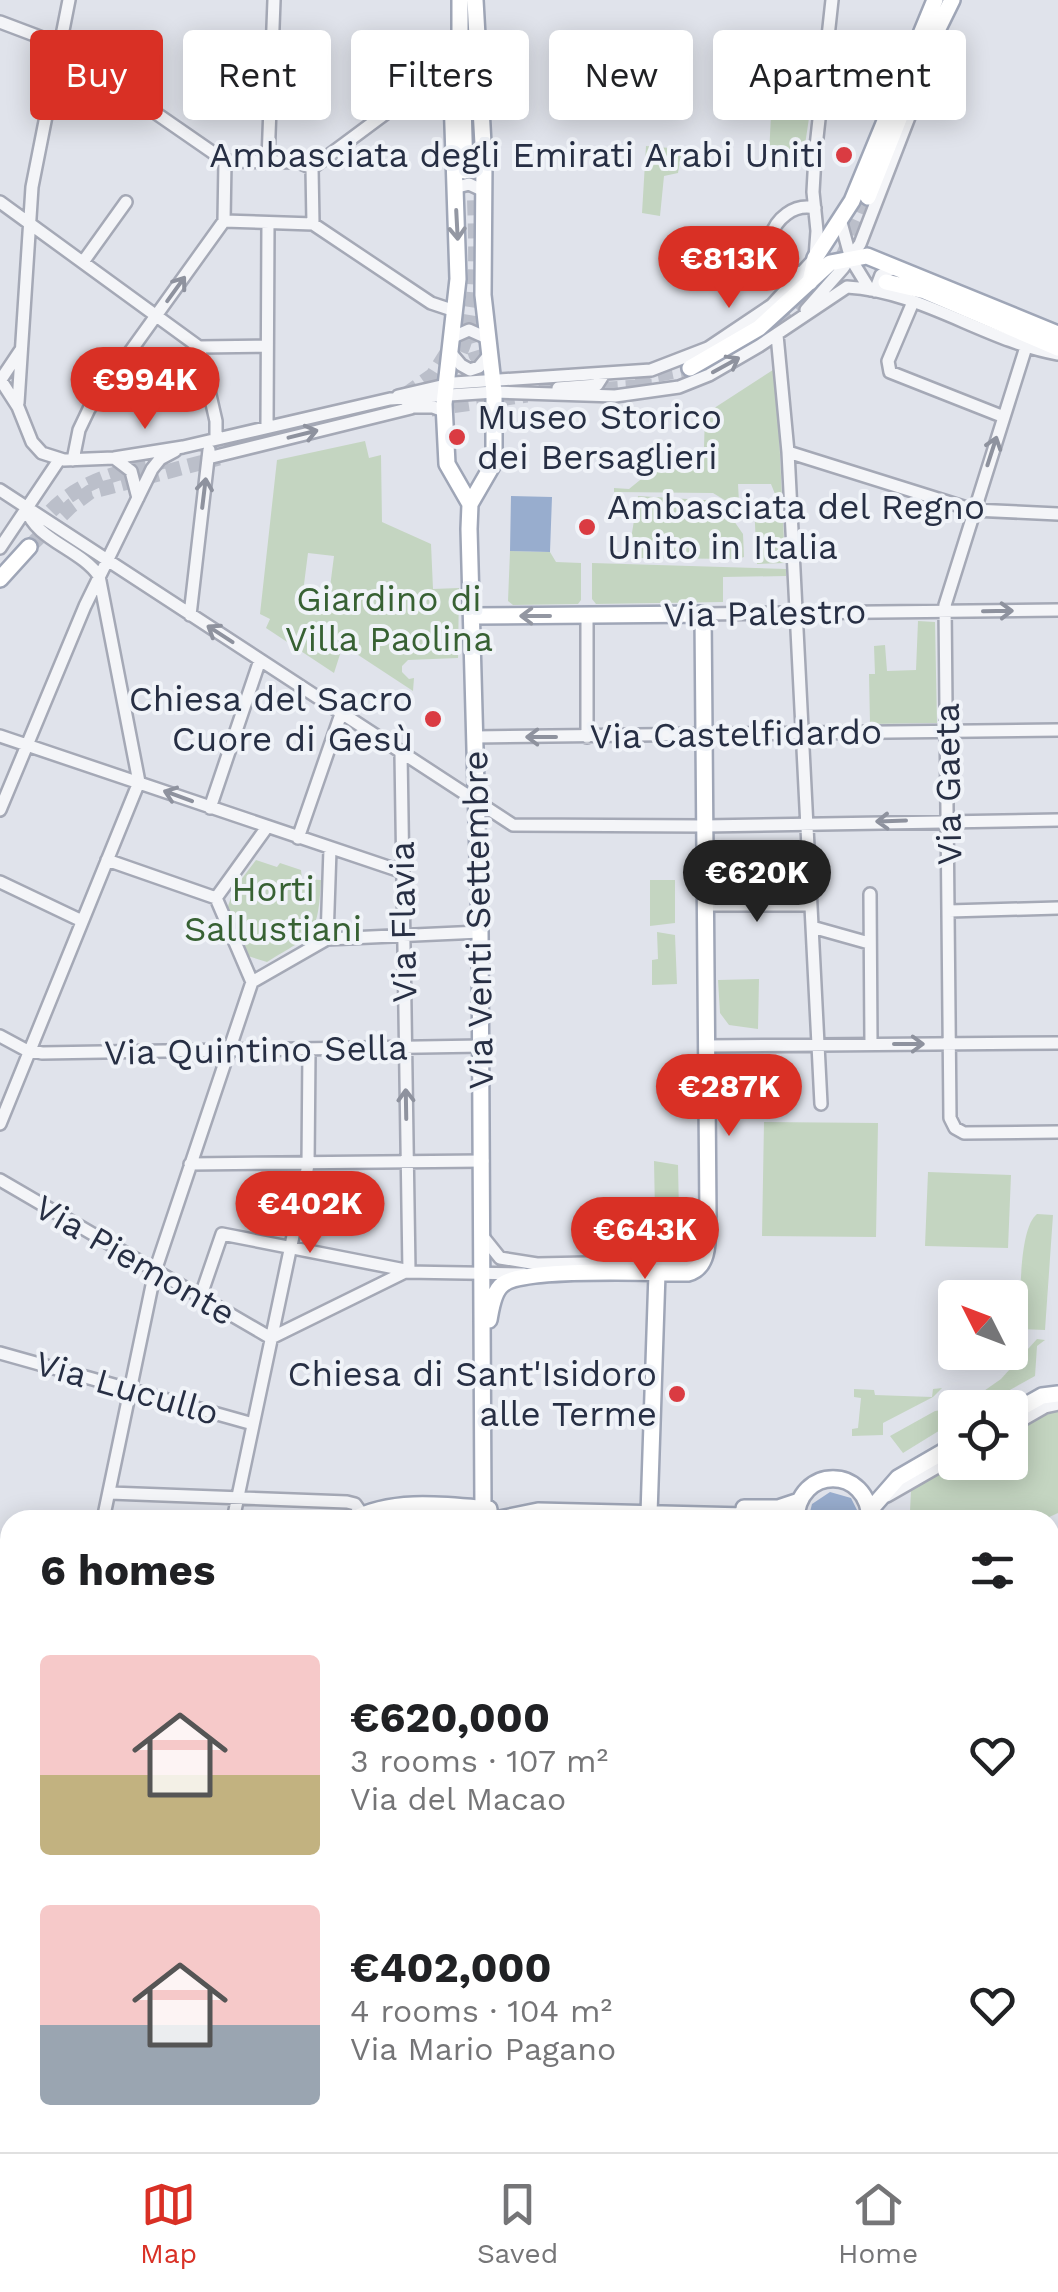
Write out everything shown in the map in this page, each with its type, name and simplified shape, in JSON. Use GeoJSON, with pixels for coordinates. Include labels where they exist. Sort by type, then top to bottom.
{"type":"FeatureCollection","features":[{"type":"Feature","properties":{"kind":"main road"},"geometry":{"type":"LineString","coordinates":[[460,0],[460,30]]}},
{"type":"Feature","properties":{"kind":"main road"},"geometry":{"type":"LineString","coordinates":[[474,30],[475,0]]}},
{"type":"Feature","properties":{"kind":"main road"},"geometry":{"type":"LineString","coordinates":[[867,197],[935,0]]}},
{"type":"Feature","properties":{"kind":"main road"},"geometry":{"type":"LineString","coordinates":[[690,370],[755,332],[812,272],[840,220],[867,197],[922,61],[952,0]]}},
{"type":"Feature","properties":{"kind":"main road","name":"Via Venti Settembre"},"geometry":{"type":"LineString","coordinates":[[453,120],[457,286],[444,397],[446,464],[470,504]]}},
{"type":"Feature","properties":{"kind":"main road"},"geometry":{"type":"LineString","coordinates":[[465,120],[469,172],[470,120]]}},
{"type":"Feature","properties":{"kind":"main road"},"geometry":{"type":"LineString","coordinates":[[482,120],[483,287],[489,355]]}},
{"type":"Feature","properties":{"kind":"main road"},"geometry":{"type":"LineString","coordinates":[[812,272],[859,252],[1058,334]]}},
{"type":"Feature","properties":{"kind":"main road"},"geometry":{"type":"LineString","coordinates":[[877,288],[925,290],[1058,351]]}},
{"type":"Feature","properties":{"kind":"main road","name":"Via Venti Settembre"},"geometry":{"type":"LineString","coordinates":[[489,355],[494,414],[492,464],[470,504],[489,1510]]}},
{"type":"Feature","properties":{"kind":"main road"},"geometry":{"type":"LineString","coordinates":[[0,566],[26,544],[0,579]]}},
{"type":"Feature","properties":{"kind":"main road"},"geometry":{"type":"LineString","coordinates":[[538,1275],[692,1272],[703,1264],[708,1232],[703,614]]}},
{"type":"Feature","properties":{"kind":"main road","name":"Via Palestro"},"geometry":{"type":"LineString","coordinates":[[472,616],[703,614]]}},
{"type":"Feature","properties":{"kind":"main road"},"geometry":{"type":"LineString","coordinates":[[650,1510],[657,1274]]}},
{"type":"Feature","properties":{"kind":"main road","name":"Via Venti Settembre"},"geometry":{"type":"LineString","coordinates":[[485,1335],[498,1290],[508,1281],[538,1275]]}},
{"type":"Feature","properties":{"kind":"main road"},"geometry":{"type":"LineString","coordinates":[[856,1487],[904,1474],[938,1455]]}},
{"type":"Feature","properties":{"kind":"main road"},"geometry":{"type":"LineString","coordinates":[[873,1510],[904,1474]]}},
{"type":"Feature","properties":{"kind":"main road"},"geometry":{"type":"LineString","coordinates":[[798,1510],[807,1489],[824,1480],[840,1479],[856,1487],[871,1510]]}},
{"type":"Feature","properties":{"kind":"main road"},"geometry":{"type":"LineString","coordinates":[[762,1510],[799,1501]]}},
{"type":"Feature","properties":{"kind":"main road"},"geometry":{"type":"LineString","coordinates":[[386,1510],[400,1506],[444,1510]]}},
{"type":"Feature","properties":{"kind":"street"},"geometry":{"type":"LineString","coordinates":[[63,30],[69,0]]}},
{"type":"Feature","properties":{"kind":"street"},"geometry":{"type":"LineString","coordinates":[[268,161],[274,0]]}},
{"type":"Feature","properties":{"kind":"street"},"geometry":{"type":"LineString","coordinates":[[814,208],[799,206],[785,214],[771,243],[777,267],[812,272],[818,230],[814,208],[818,112],[832,0]]}},
{"type":"Feature","properties":{"kind":"street"},"geometry":{"type":"LineString","coordinates":[[0,22],[30,34]]}},
{"type":"Feature","properties":{"kind":"street"},"geometry":{"type":"LineString","coordinates":[[163,117],[226,161],[298,162],[312,168]]}},
{"type":"Feature","properties":{"kind":"street"},"geometry":{"type":"LineString","coordinates":[[18,407],[28,222],[45,120]]}},
{"type":"Feature","properties":{"kind":"street"},"geometry":{"type":"LineString","coordinates":[[312,168],[377,120]]}},
{"type":"Feature","properties":{"kind":"street"},"geometry":{"type":"LineString","coordinates":[[73,460],[84,416],[224,221],[226,161]]}},
{"type":"Feature","properties":{"kind":"street"},"geometry":{"type":"LineString","coordinates":[[312,168],[313,224]]}},
{"type":"Feature","properties":{"kind":"street"},"geometry":{"type":"LineString","coordinates":[[454,188],[469,184],[484,191]]}},
{"type":"Feature","properties":{"kind":"street"},"geometry":{"type":"LineString","coordinates":[[797,321],[859,252],[867,197]]}},
{"type":"Feature","properties":{"kind":"street"},"geometry":{"type":"LineString","coordinates":[[0,202],[199,347],[266,346]]}},
{"type":"Feature","properties":{"kind":"street"},"geometry":{"type":"LineString","coordinates":[[83,262],[126,202]]}},
{"type":"Feature","properties":{"kind":"street"},"geometry":{"type":"LineString","coordinates":[[840,220],[877,288]]}},
{"type":"Feature","properties":{"kind":"street"},"geometry":{"type":"LineString","coordinates":[[224,221],[313,224],[429,302],[455,310]]}},
{"type":"Feature","properties":{"kind":"street"},"geometry":{"type":"LineString","coordinates":[[267,427],[268,224]]}},
{"type":"Feature","properties":{"kind":"street"},"geometry":{"type":"LineString","coordinates":[[877,288],[881,276],[896,266]]}},
{"type":"Feature","properties":{"kind":"street"},"geometry":{"type":"LineString","coordinates":[[457,286],[483,287]]}},
{"type":"Feature","properties":{"kind":"street"},"geometry":{"type":"LineString","coordinates":[[493,386],[529,392],[615,396],[778,335],[836,292],[852,287],[877,288],[1026,347],[1058,351]]}},
{"type":"Feature","properties":{"kind":"street"},"geometry":{"type":"LineString","coordinates":[[913,302],[888,361],[890,372],[1004,418]]}},
{"type":"Feature","properties":{"kind":"street"},"geometry":{"type":"LineString","coordinates":[[487,338],[468,330],[451,345],[460,365],[470,370],[489,355]]}},
{"type":"Feature","properties":{"kind":"street"},"geometry":{"type":"LineString","coordinates":[[778,335],[788,452],[821,1104]]}},
{"type":"Feature","properties":{"kind":"street"},"geometry":{"type":"LineString","coordinates":[[23,347],[0,380],[18,407],[35,447],[59,460],[114,458],[183,447],[390,400],[444,397],[512,379],[690,370]]}},
{"type":"Feature","properties":{"kind":"street"},"geometry":{"type":"LineString","coordinates":[[190,615],[208,458],[216,421],[199,347]]}},
{"type":"Feature","properties":{"kind":"street","name":"Via Gaeta"},"geometry":{"type":"LineString","coordinates":[[1026,347],[973,510],[945,612],[950,1120],[964,1134],[1058,1132]]}},
{"type":"Feature","properties":{"kind":"street"},"geometry":{"type":"LineString","coordinates":[[529,392],[597,384],[604,374]]}},
{"type":"Feature","properties":{"kind":"street"},"geometry":{"type":"LineString","coordinates":[[208,458],[412,408],[432,407],[444,397]]}},
{"type":"Feature","properties":{"kind":"street"},"geometry":{"type":"LineString","coordinates":[[390,400],[412,408]]}},
{"type":"Feature","properties":{"kind":"street"},"geometry":{"type":"LineString","coordinates":[[0,810],[116,539],[157,462],[183,447]]}},
{"type":"Feature","properties":{"kind":"street"},"geometry":{"type":"LineString","coordinates":[[788,452],[973,510],[1058,514]]}},
{"type":"Feature","properties":{"kind":"street"},"geometry":{"type":"LineString","coordinates":[[114,458],[131,472],[138,498]]}},
{"type":"Feature","properties":{"kind":"street"},"geometry":{"type":"LineString","coordinates":[[0,548],[59,460]]}},
{"type":"Feature","properties":{"kind":"street"},"geometry":{"type":"LineString","coordinates":[[0,490],[502,820],[520,826],[1058,820]]}},
{"type":"Feature","properties":{"kind":"street"},"geometry":{"type":"LineString","coordinates":[[0,1124],[139,782],[99,576],[84,559],[33,524],[26,508]]}},
{"type":"Feature","properties":{"kind":"street"},"geometry":{"type":"LineString","coordinates":[[84,559],[106,559]]}},
{"type":"Feature","properties":{"kind":"street"},"geometry":{"type":"LineString","coordinates":[[85,606],[96,604],[108,609]]}},
{"type":"Feature","properties":{"kind":"street","name":"Via Palestro"},"geometry":{"type":"LineString","coordinates":[[703,614],[1058,610]]}},
{"type":"Feature","properties":{"kind":"street"},"geometry":{"type":"LineString","coordinates":[[587,616],[587,737]]}},
{"type":"Feature","properties":{"kind":"street"},"geometry":{"type":"LineString","coordinates":[[210,808],[260,660]]}},
{"type":"Feature","properties":{"kind":"street"},"geometry":{"type":"LineString","coordinates":[[298,838],[341,714]]}},
{"type":"Feature","properties":{"kind":"street","name":"Via Castelfidardo"},"geometry":{"type":"LineString","coordinates":[[474,737],[1058,730]]}},
{"type":"Feature","properties":{"kind":"street"},"geometry":{"type":"LineString","coordinates":[[0,736],[403,872]]}},
{"type":"Feature","properties":{"kind":"street","name":"Via Flavia"},"geometry":{"type":"LineString","coordinates":[[401,753],[410,1271]]}},
{"type":"Feature","properties":{"kind":"street"},"geometry":{"type":"LineString","coordinates":[[216,898],[266,827]]}},
{"type":"Feature","properties":{"kind":"street"},"geometry":{"type":"LineString","coordinates":[[327,938],[330,849]]}},
{"type":"Feature","properties":{"kind":"street"},"geometry":{"type":"LineString","coordinates":[[107,860],[216,898],[252,982]]}},
{"type":"Feature","properties":{"kind":"street"},"geometry":{"type":"LineString","coordinates":[[0,882],[82,921]]}},
{"type":"Feature","properties":{"kind":"street"},"geometry":{"type":"LineString","coordinates":[[870,894],[871,1044]]}},
{"type":"Feature","properties":{"kind":"street"},"geometry":{"type":"LineString","coordinates":[[704,905],[810,905]]}},
{"type":"Feature","properties":{"kind":"street"},"geometry":{"type":"LineString","coordinates":[[950,911],[1058,908]]}},
{"type":"Feature","properties":{"kind":"street"},"geometry":{"type":"LineString","coordinates":[[812,927],[869,943]]}},
{"type":"Feature","properties":{"kind":"street"},"geometry":{"type":"LineString","coordinates":[[106,1510],[155,1271],[252,982],[327,938],[480,932]]}},
{"type":"Feature","properties":{"kind":"street"},"geometry":{"type":"LineString","coordinates":[[0,1036],[30,1051]]}},
{"type":"Feature","properties":{"kind":"street"},"geometry":{"type":"LineString","coordinates":[[706,1046],[1058,1043]]}},
{"type":"Feature","properties":{"kind":"street","name":"Via Quintino Sella"},"geometry":{"type":"LineString","coordinates":[[30,1051],[482,1046]]}},
{"type":"Feature","properties":{"kind":"street"},"geometry":{"type":"LineString","coordinates":[[236,1510],[308,1165],[309,1050]]}},
{"type":"Feature","properties":{"kind":"street"},"geometry":{"type":"LineString","coordinates":[[190,1164],[483,1161]]}},
{"type":"Feature","properties":{"kind":"street","name":"Via Piemonte"},"geometry":{"type":"LineString","coordinates":[[0,1180],[272,1338]]}},
{"type":"Feature","properties":{"kind":"street"},"geometry":{"type":"LineString","coordinates":[[484,1238],[498,1257],[520,1263],[685,1261],[699,1254],[708,1232]]}},
{"type":"Feature","properties":{"kind":"street"},"geometry":{"type":"LineString","coordinates":[[200,1298],[222,1234],[410,1271],[538,1275]]}},
{"type":"Feature","properties":{"kind":"street"},"geometry":{"type":"LineString","coordinates":[[272,1338],[392,1276],[410,1271]]}},
{"type":"Feature","properties":{"kind":"street","name":"Via Lucullo"},"geometry":{"type":"LineString","coordinates":[[0,1352],[254,1424]]}},
{"type":"Feature","properties":{"kind":"street"},"geometry":{"type":"LineString","coordinates":[[1050,1395],[1058,1385]]}},
{"type":"Feature","properties":{"kind":"street"},"geometry":{"type":"LineString","coordinates":[[1028,1416],[1045,1406],[1058,1404]]}},
{"type":"Feature","properties":{"kind":"street"},"geometry":{"type":"LineString","coordinates":[[874,1510],[938,1468]]}},
{"type":"Feature","properties":{"kind":"street"},"geometry":{"type":"LineString","coordinates":[[110,1493],[351,1502],[358,1510]]}},
{"type":"Feature","properties":{"kind":"green space"},"geometry":{"type":"Polygon","coordinates":[[[771,120],[809,120],[802,165],[788,164],[787,157],[769,155],[771,120]]]}},
{"type":"Feature","properties":{"kind":"green space"},"geometry":{"type":"Polygon","coordinates":[[[646,146],[682,149],[678,173],[664,176],[660,216],[642,213],[646,146]]]}},
{"type":"Feature","properties":{"kind":"green space"},"geometry":{"type":"Polygon","coordinates":[[[776,368],[785,563],[757,564],[754,505],[773,504],[771,484],[738,484],[739,502],[731,504],[713,493],[614,492],[614,488],[629,489],[657,463],[677,463],[694,457],[704,447],[705,414],[776,368]]]}},
{"type":"Feature","properties":{"kind":"green space","name":"Giardino di Villa Paolina"},"geometry":{"type":"Polygon","coordinates":[[[365,441],[369,458],[381,455],[382,522],[431,544],[433,589],[459,588],[458,658],[408,660],[402,672],[409,679],[414,678],[413,691],[343,645],[334,673],[266,628],[270,619],[260,614],[277,460],[365,441]],[[308,553],[303,592],[329,595],[334,556],[308,553]]]}},
{"type":"Feature","properties":{"kind":"green space"},"geometry":{"type":"Polygon","coordinates":[[[638,496],[720,501],[743,534],[744,557],[636,558],[630,545],[638,496]]]}},
{"type":"Feature","properties":{"kind":"green space"},"geometry":{"type":"Polygon","coordinates":[[[510,551],[550,552],[556,562],[581,563],[581,600],[578,604],[513,605],[508,601],[510,551]]]}},
{"type":"Feature","properties":{"kind":"green space"},"geometry":{"type":"Polygon","coordinates":[[[592,563],[786,569],[786,576],[723,577],[723,602],[596,604],[592,599],[592,563]]]}},
{"type":"Feature","properties":{"kind":"green space"},"geometry":{"type":"Polygon","coordinates":[[[918,621],[935,622],[937,723],[870,724],[869,674],[875,674],[874,646],[885,645],[887,671],[916,670],[918,621]]]}},
{"type":"Feature","properties":{"kind":"green space","name":"Horti Sallustiani"},"geometry":{"type":"Polygon","coordinates":[[[256,860],[301,870],[302,879],[321,880],[318,913],[310,932],[267,962],[248,956],[227,909],[234,889],[256,860]]]}},
{"type":"Feature","properties":{"kind":"green space"},"geometry":{"type":"Polygon","coordinates":[[[650,880],[675,880],[675,923],[650,926],[650,880]]]}},
{"type":"Feature","properties":{"kind":"green space"},"geometry":{"type":"Polygon","coordinates":[[[657,932],[675,935],[677,984],[652,985],[652,960],[658,959],[657,932]]]}},
{"type":"Feature","properties":{"kind":"green space"},"geometry":{"type":"Polygon","coordinates":[[[759,979],[758,1029],[729,1025],[720,1013],[718,980],[759,979]]]}},
{"type":"Feature","properties":{"kind":"green space"},"geometry":{"type":"Polygon","coordinates":[[[764,1122],[878,1123],[876,1237],[762,1236],[764,1122]]]}},
{"type":"Feature","properties":{"kind":"green space"},"geometry":{"type":"Polygon","coordinates":[[[654,1161],[678,1165],[679,1213],[655,1213],[654,1161]]]}},
{"type":"Feature","properties":{"kind":"green space"},"geometry":{"type":"Polygon","coordinates":[[[928,1172],[1011,1175],[1008,1248],[925,1246],[928,1172]]]}},
{"type":"Feature","properties":{"kind":"green space"},"geometry":{"type":"Polygon","coordinates":[[[1037,1214],[1053,1215],[1045,1330],[1028,1329],[1028,1280],[1021,1280],[1023,1250],[1037,1214]]]}},
{"type":"Feature","properties":{"kind":"green space"},"geometry":{"type":"Polygon","coordinates":[[[1037,1339],[1045,1340],[1037,1346],[1035,1376],[1010,1390],[985,1390],[1009,1370],[1028,1370],[1028,1349],[1037,1339]]]}},
{"type":"Feature","properties":{"kind":"green space"},"geometry":{"type":"Polygon","coordinates":[[[942,1388],[933,1397],[883,1423],[883,1435],[852,1436],[852,1429],[858,1428],[861,1398],[854,1397],[854,1389],[874,1390],[875,1395],[932,1397],[933,1389],[942,1388]]]}},
{"type":"Feature","properties":{"kind":"green space"},"geometry":{"type":"Polygon","coordinates":[[[1058,1408],[1058,1510],[910,1510],[911,1490],[938,1475],[938,1480],[1028,1480],[1028,1424],[1058,1408]]]}},
{"type":"Feature","properties":{"kind":"green space"},"geometry":{"type":"Polygon","coordinates":[[[938,1411],[938,1431],[903,1453],[890,1436],[938,1411]]]}},
{"type":"Feature","properties":{"kind":"water"},"geometry":{"type":"Polygon","coordinates":[[[511,496],[552,497],[550,552],[510,551],[511,496]]]}},
{"type":"Feature","properties":{"kind":"water"},"geometry":{"type":"Polygon","coordinates":[[[830,1492],[851,1498],[857,1510],[810,1510],[812,1504],[830,1492]]]}},
{"type":"Feature","properties":{"kind":"tunnel"},"geometry":{"type":"LineString","coordinates":[[450,372],[469,327],[473,302],[474,172]]}},
{"type":"Feature","properties":{"kind":"tunnel"},"geometry":{"type":"LineString","coordinates":[[843,256],[868,197]]}},
{"type":"Feature","properties":{"kind":"tunnel"},"geometry":{"type":"LineString","coordinates":[[781,326],[817,290]]}},
{"type":"Feature","properties":{"kind":"tunnel"},"geometry":{"type":"LineString","coordinates":[[468,329],[476,355],[491,374]]}},
{"type":"Feature","properties":{"kind":"tunnel"},"geometry":{"type":"LineString","coordinates":[[405,395],[433,375],[450,348]]}},
{"type":"Feature","properties":{"kind":"tunnel"},"geometry":{"type":"LineString","coordinates":[[635,379],[690,368]]}},
{"type":"Feature","properties":{"kind":"tunnel"},"geometry":{"type":"LineString","coordinates":[[516,390],[572,383]]}},
{"type":"Feature","properties":{"kind":"tunnel"},"geometry":{"type":"LineString","coordinates":[[580,391],[652,386]]}},
{"type":"Feature","properties":{"kind":"tunnel"},"geometry":{"type":"LineString","coordinates":[[431,409],[527,395]]}},
{"type":"Feature","properties":{"kind":"tunnel"},"geometry":{"type":"LineString","coordinates":[[202,452],[409,405]]}},
{"type":"Feature","properties":{"kind":"tunnel"},"geometry":{"type":"LineString","coordinates":[[29,547],[90,492],[219,458]]}},
{"type":"Feature","properties":{"kind":"tunnel"},"geometry":{"type":"LineString","coordinates":[[51,511],[90,484],[165,461]]}},
{"type":"Feature","properties":{"kind":"place","name":"Ambasciata degli Emirati Arabi Uniti"},"geometry":{"type":"Point","coordinates":[844,155]}},
{"type":"Feature","properties":{"kind":"place","name":"Museo Storico dei Bersaglieri"},"geometry":{"type":"Point","coordinates":[457,437]}},
{"type":"Feature","properties":{"kind":"place","name":"Ambasciata del Regno Unito in Italia"},"geometry":{"type":"Point","coordinates":[587,527]}},
{"type":"Feature","properties":{"kind":"place","name":"Chiesa del Sacro Cuore di Gesù"},"geometry":{"type":"Point","coordinates":[433,719]}},
{"type":"Feature","properties":{"kind":"place","name":"Chiesa di Sant'Isidoro alle Terme"},"geometry":{"type":"Point","coordinates":[677,1394]}}]}
